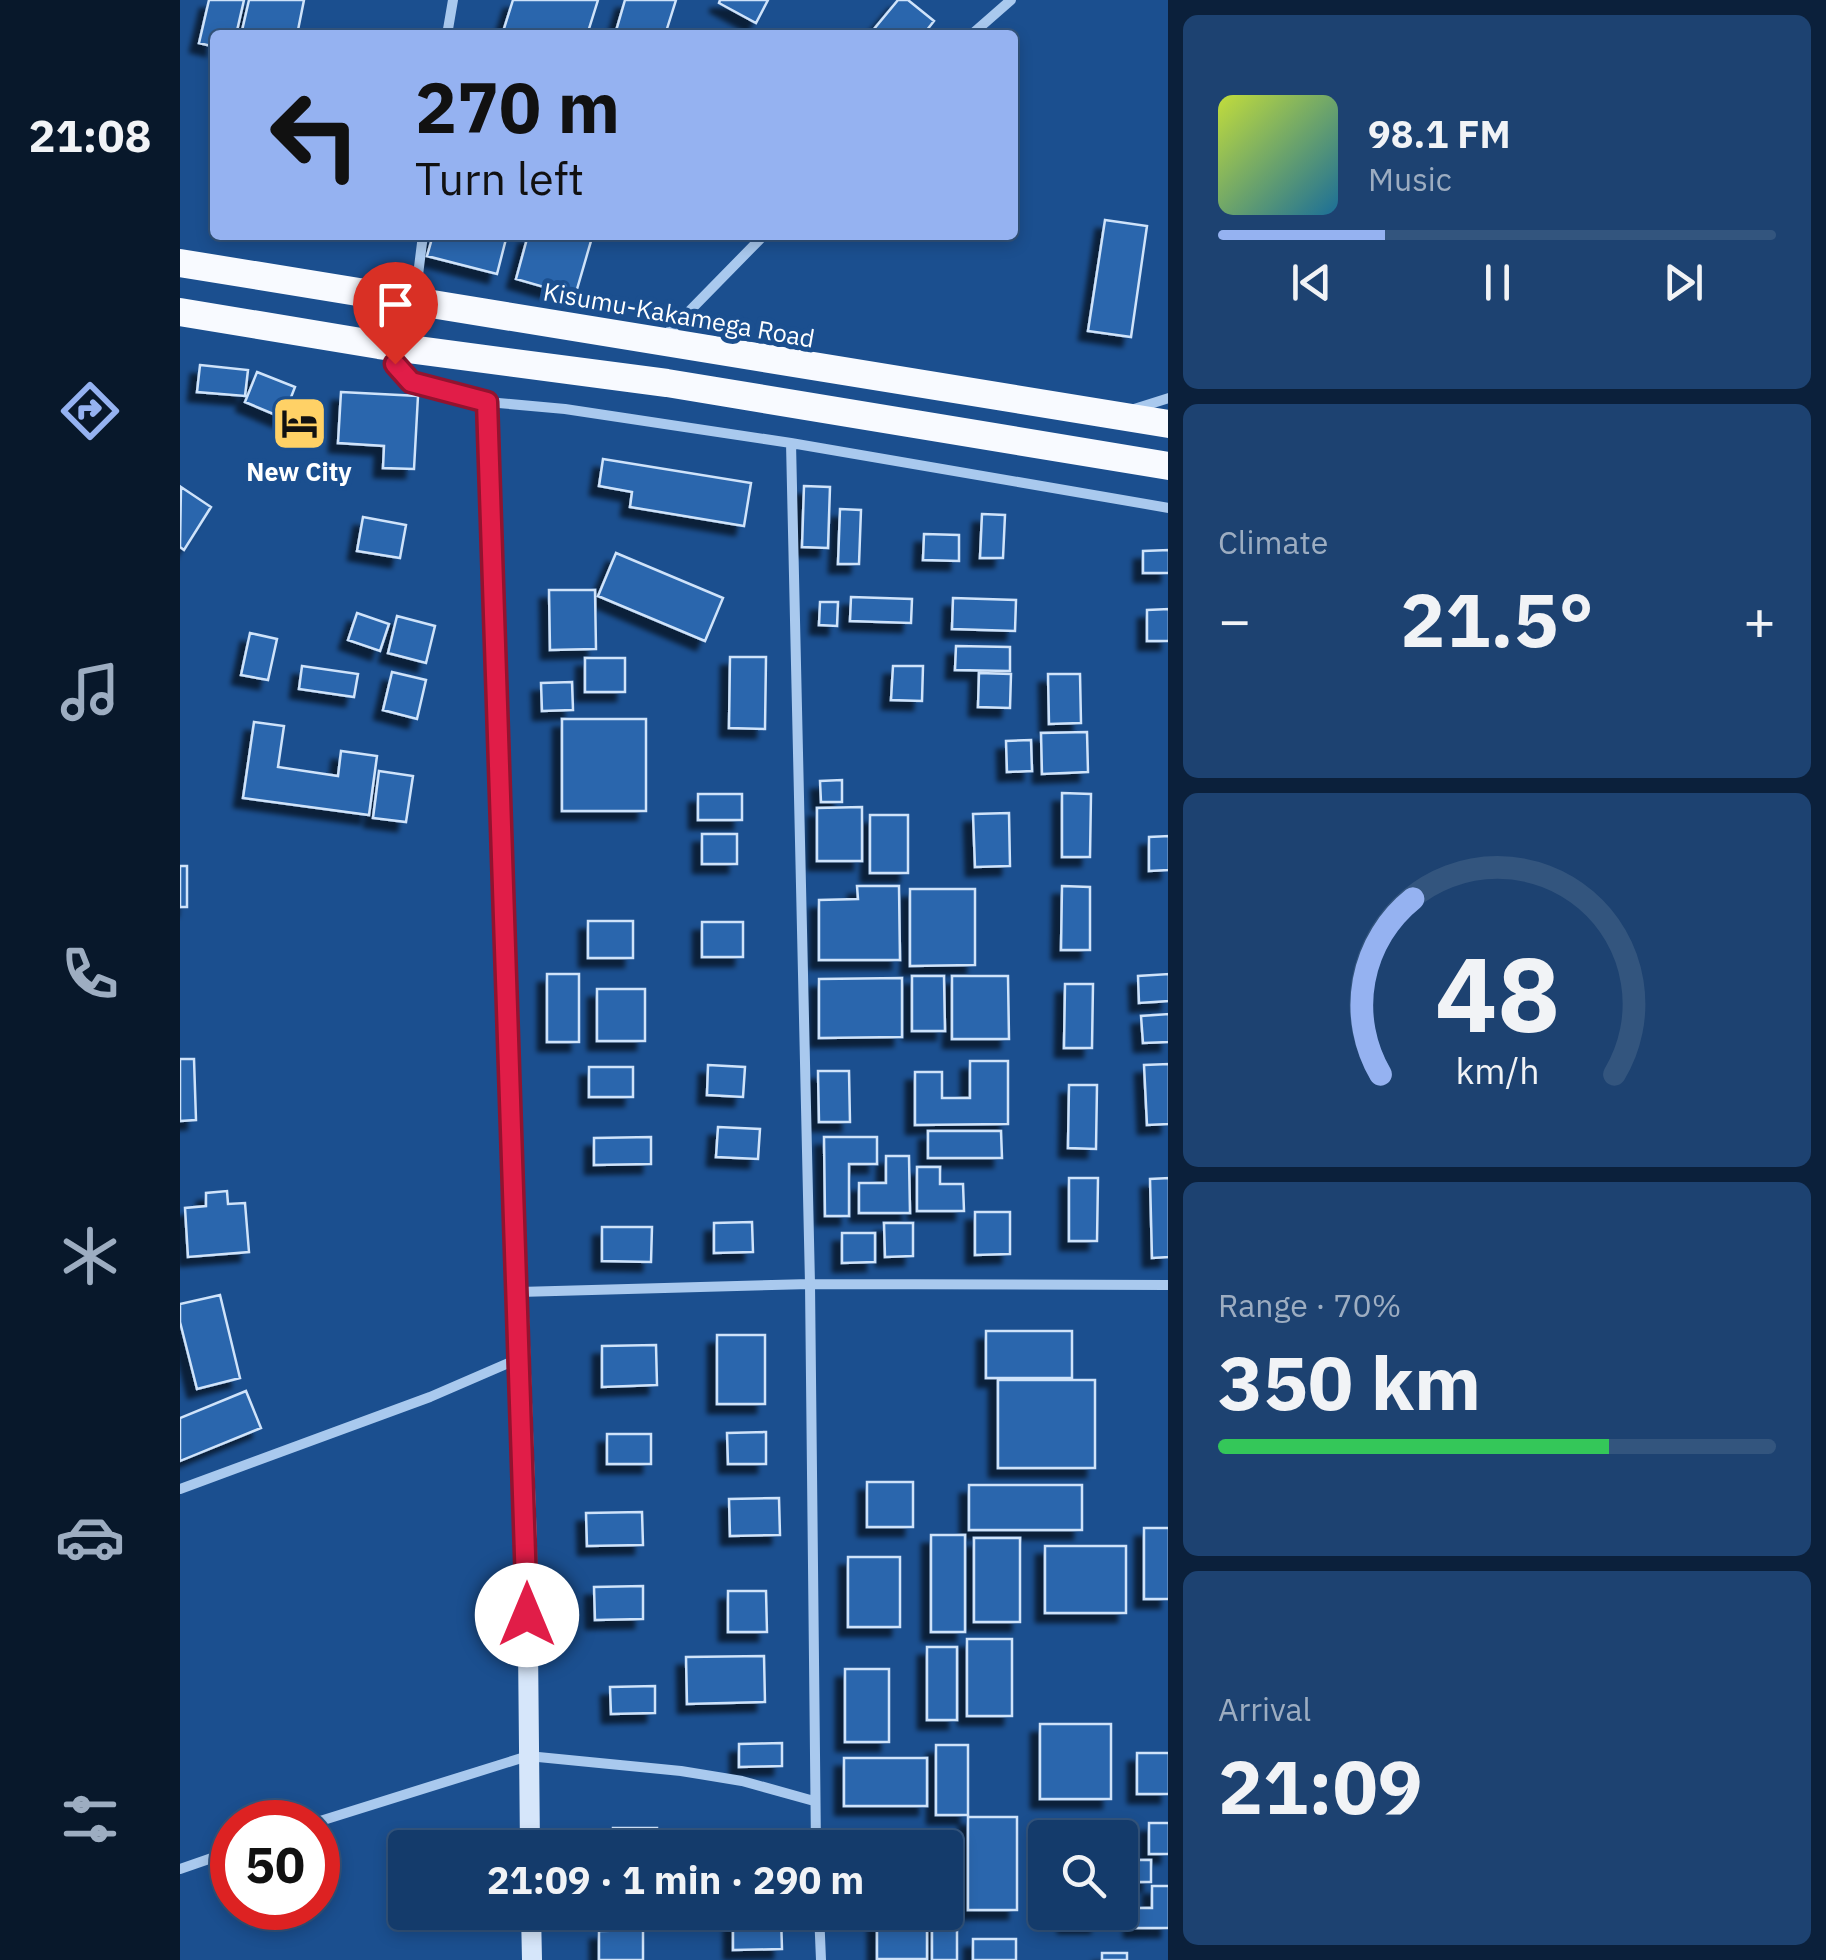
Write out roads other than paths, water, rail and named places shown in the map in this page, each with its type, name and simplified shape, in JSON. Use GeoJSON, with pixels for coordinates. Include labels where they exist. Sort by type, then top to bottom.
{"type":"FeatureCollection","features":[{"type":"Feature","properties":{"kind":"highway","name":"Kisumu-Kakamega Road"},"geometry":{"type":"LineString","coordinates":[[180,263],[1168,424]]}},
{"type":"Feature","properties":{"kind":"highway"},"geometry":{"type":"LineString","coordinates":[[180,312],[379,345],[666,383],[1168,466]]}},
{"type":"Feature","properties":{"kind":"main road"},"geometry":{"type":"LineString","coordinates":[[487,402],[521,1358],[530,1830]]}},
{"type":"Feature","properties":{"kind":"main road"},"geometry":{"type":"LineString","coordinates":[[532,1930],[532,1960]]}},
{"type":"Feature","properties":{"kind":"street"},"geometry":{"type":"LineString","coordinates":[[448,30],[452,0]]}},
{"type":"Feature","properties":{"kind":"street"},"geometry":{"type":"LineString","coordinates":[[977,30],[1011,0]]}},
{"type":"Feature","properties":{"kind":"street"},"geometry":{"type":"LineString","coordinates":[[415,301],[421,240]]}},
{"type":"Feature","properties":{"kind":"street"},"geometry":{"type":"LineString","coordinates":[[661,341],[759,240]]}},
{"type":"Feature","properties":{"kind":"street"},"geometry":{"type":"LineString","coordinates":[[379,345],[411,382],[487,402],[564,409],[791,443],[1168,508]]}},
{"type":"Feature","properties":{"kind":"street"},"geometry":{"type":"LineString","coordinates":[[1116,415],[1168,398]]}},
{"type":"Feature","properties":{"kind":"street"},"geometry":{"type":"LineString","coordinates":[[791,443],[810,1284],[815,1830]]}},
{"type":"Feature","properties":{"kind":"street"},"geometry":{"type":"LineString","coordinates":[[519,1292],[810,1284],[1168,1285]]}},
{"type":"Feature","properties":{"kind":"street"},"geometry":{"type":"LineString","coordinates":[[180,1489],[430,1397],[521,1358]]}},
{"type":"Feature","properties":{"kind":"street"},"geometry":{"type":"LineString","coordinates":[[340,1815],[528,1756],[681,1770],[814,1800]]}},
{"type":"Feature","properties":{"kind":"street"},"geometry":{"type":"LineString","coordinates":[[180,1869],[210,1859]]}},
{"type":"Feature","properties":{"kind":"street"},"geometry":{"type":"LineString","coordinates":[[820,1930],[821,1960]]}},
{"type":"Feature","properties":{"kind":"place","name":"New City"},"geometry":{"type":"Point","coordinates":[299,423]}}]}
